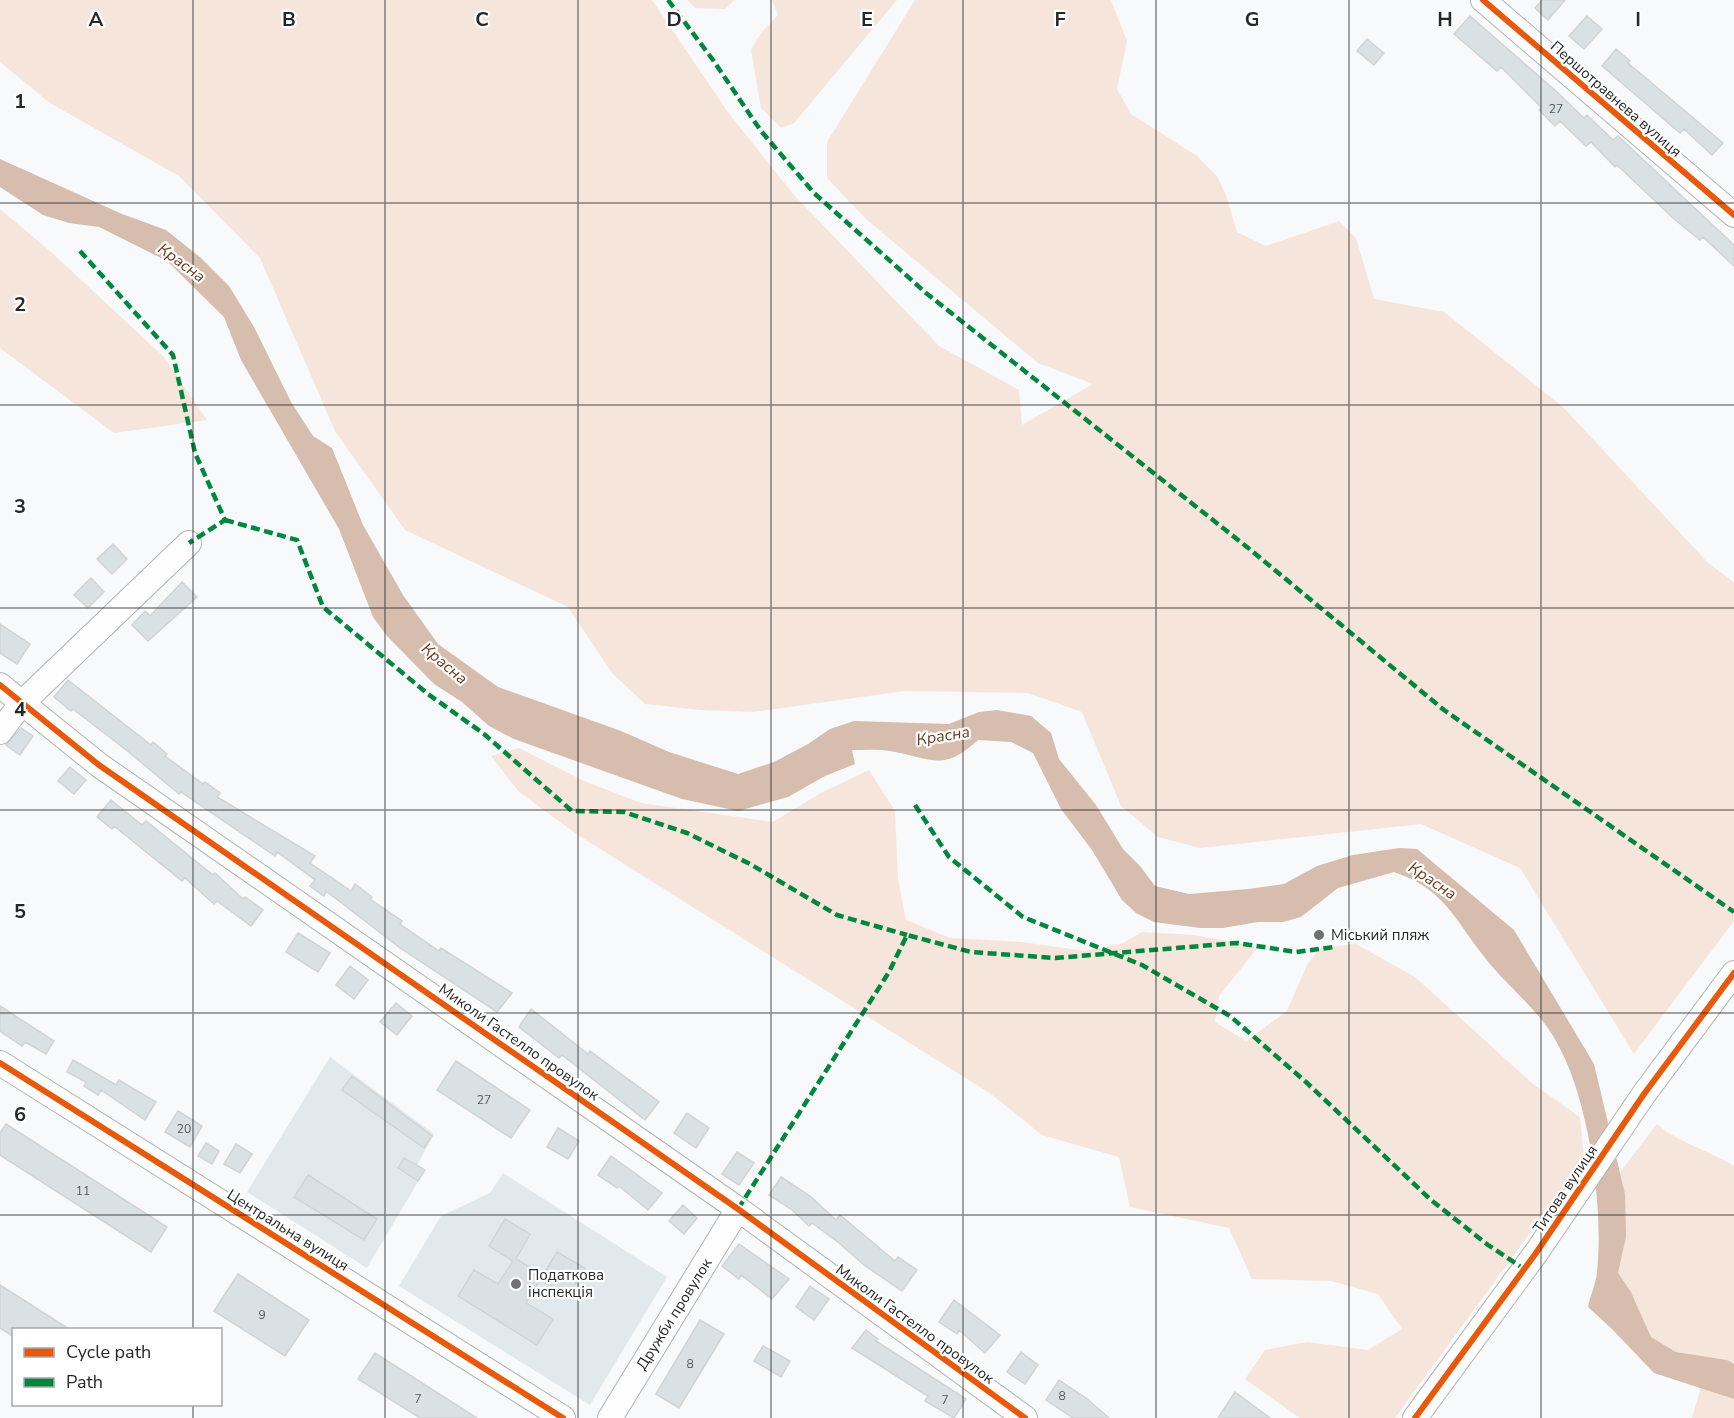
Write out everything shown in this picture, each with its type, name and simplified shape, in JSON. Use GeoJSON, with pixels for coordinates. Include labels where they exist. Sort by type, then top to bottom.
{"type":"FeatureCollection","features":[{"type":"Feature","properties":{"kind":"street","name":"Першотравнева вулиця"},"geometry":{"type":"LineString","coordinates":[[1483,0],[1734,215]]}},
{"type":"Feature","properties":{"kind":"street"},"geometry":{"type":"LineString","coordinates":[[0,732],[21,704],[189,543]]}},
{"type":"Feature","properties":{"kind":"street","name":"Миколи Гастелло провулок"},"geometry":{"type":"LineString","coordinates":[[0,685],[99,765],[738,1209],[1025,1418]]}},
{"type":"Feature","properties":{"kind":"street","name":"Титова вулиця"},"geometry":{"type":"LineString","coordinates":[[1415,1418],[1536,1253],[1644,1094],[1734,973]]}},
{"type":"Feature","properties":{"kind":"street","name":"Центральна вулиця"},"geometry":{"type":"LineString","coordinates":[[0,1063],[563,1418]]}},
{"type":"Feature","properties":{"kind":"street","name":"Дружби провулок"},"geometry":{"type":"LineString","coordinates":[[610,1418],[738,1209]]}},
{"type":"Feature","properties":{"kind":"shaded area"},"geometry":{"type":"Polygon","coordinates":[[[0,0],[652,0],[727,111],[793,194],[939,346],[1019,390],[1022,425],[1093,384],[1038,363],[866,219],[827,178],[827,142],[915,0],[1111,0],[1127,41],[1117,89],[1131,114],[1197,156],[1217,176],[1226,195],[1237,232],[1266,246],[1339,221],[1356,238],[1374,299],[1444,312],[1564,408],[1708,563],[1734,582],[1734,921],[1634,1054],[1520,868],[1421,824],[1200,848],[1158,837],[1121,806],[1082,712],[1028,693],[905,691],[753,712],[701,710],[645,704],[612,673],[568,607],[405,530],[335,431],[260,258],[179,176],[50,103],[0,62],[0,0]]]}},
{"type":"Feature","properties":{"kind":"shaded area"},"geometry":{"type":"Polygon","coordinates":[[[687,0],[734,0],[725,9],[695,8],[687,0]]]}},
{"type":"Feature","properties":{"kind":"shaded area"},"geometry":{"type":"Polygon","coordinates":[[[772,0],[897,0],[794,123],[781,128],[761,108],[751,50],[761,33],[778,15],[772,0]]]}},
{"type":"Feature","properties":{"kind":"shaded area"},"geometry":{"type":"Polygon","coordinates":[[[0,209],[51,252],[164,357],[207,420],[114,433],[0,348],[0,209]]]}},
{"type":"Feature","properties":{"kind":"shaded area"},"geometry":{"type":"Polygon","coordinates":[[[519,748],[584,781],[641,803],[773,822],[819,794],[869,770],[895,811],[898,880],[906,920],[950,938],[1021,942],[1086,951],[1123,943],[1142,932],[1194,935],[1258,947],[1219,996],[1215,1022],[1246,1041],[1287,1011],[1307,965],[1320,948],[1356,944],[1415,977],[1533,1084],[1580,1117],[1584,1159],[1395,1418],[1300,1418],[1245,1379],[1265,1350],[1307,1342],[1368,1350],[1402,1329],[1378,1294],[1331,1281],[1252,1279],[1229,1228],[1130,1207],[1119,1157],[1042,1135],[991,1094],[578,835],[519,792],[491,756],[519,748]]]}},
{"type":"Feature","properties":{"kind":"shaded area"},"geometry":{"type":"Polygon","coordinates":[[[330,1057],[434,1134],[417,1165],[425,1170],[367,1268],[247,1192],[330,1057]]]}},
{"type":"Feature","properties":{"kind":"shaded area"},"geometry":{"type":"Polygon","coordinates":[[[1657,1124],[1675,1137],[1734,1166],[1734,1365],[1727,1360],[1676,1352],[1651,1337],[1631,1292],[1617,1273],[1625,1223],[1620,1172],[1657,1124]]]}},
{"type":"Feature","properties":{"kind":"shaded area"},"geometry":{"type":"Polygon","coordinates":[[[503,1173],[667,1277],[590,1405],[399,1286],[441,1216],[490,1193],[503,1173]]]}},
{"type":"Feature","properties":{"kind":"shaded area"},"geometry":{"type":"Polygon","coordinates":[[[1701,1387],[1734,1399],[1734,1418],[1692,1418],[1701,1387]]]}},
{"type":"Feature","properties":{"kind":"water","name":"Красна"},"geometry":{"type":"Polygon","coordinates":[[[0,159],[122,214],[166,230],[201,258],[229,286],[254,327],[291,402],[313,436],[332,448],[363,525],[403,595],[438,644],[498,687],[621,731],[669,752],[738,774],[774,762],[830,729],[854,721],[949,724],[979,712],[997,710],[1031,716],[1051,733],[1059,759],[1096,805],[1123,849],[1155,886],[1189,894],[1284,884],[1317,866],[1353,855],[1399,848],[1417,849],[1514,930],[1594,1064],[1625,1194],[1626,1237],[1618,1273],[1631,1292],[1651,1337],[1676,1352],[1727,1360],[1734,1364],[1734,1399],[1654,1373],[1588,1307],[1597,1272],[1599,1246],[1596,1185],[1585,1122],[1568,1065],[1549,1029],[1491,965],[1445,905],[1424,886],[1394,872],[1338,888],[1301,917],[1283,922],[1258,922],[1223,928],[1200,928],[1154,922],[1136,913],[1122,900],[1092,850],[1061,809],[1033,753],[1011,742],[978,740],[955,757],[945,760],[927,759],[885,750],[852,750],[855,764],[825,776],[788,797],[738,811],[682,799],[514,739],[489,726],[462,702],[434,684],[387,636],[373,617],[339,529],[241,360],[224,317],[167,261],[99,227],[69,223],[43,215],[0,187],[0,159]]]}},
{"type":"Feature","properties":{"kind":"building"},"geometry":{"type":"Polygon","coordinates":[[[1542,0],[1565,0],[1548,20],[1535,8],[1542,0]]]}},
{"type":"Feature","properties":{"kind":"building"},"geometry":{"type":"Polygon","coordinates":[[[1470,16],[1584,118],[1587,115],[1613,140],[1618,136],[1734,245],[1734,266],[1703,237],[1700,240],[1673,218],[1617,165],[1615,167],[1591,142],[1586,146],[1560,121],[1555,126],[1539,110],[1541,107],[1501,67],[1497,71],[1454,34],[1470,16]]]}},
{"type":"Feature","properties":{"kind":"building"},"geometry":{"type":"Polygon","coordinates":[[[1587,16],[1602,29],[1584,49],[1569,36],[1587,16]]]}},
{"type":"Feature","properties":{"kind":"building"},"geometry":{"type":"Polygon","coordinates":[[[1367,39],[1384,53],[1374,65],[1357,51],[1367,39]]]}},
{"type":"Feature","properties":{"kind":"building"},"geometry":{"type":"Polygon","coordinates":[[[1616,49],[1630,61],[1628,63],[1723,143],[1712,155],[1684,129],[1680,133],[1602,66],[1616,49]]]}},
{"type":"Feature","properties":{"kind":"building"},"geometry":{"type":"Polygon","coordinates":[[[113,544],[127,559],[112,574],[97,559],[113,544]]]}},
{"type":"Feature","properties":{"kind":"building"},"geometry":{"type":"Polygon","coordinates":[[[91,578],[104,592],[88,608],[74,595],[91,578]]]}},
{"type":"Feature","properties":{"kind":"building"},"geometry":{"type":"Polygon","coordinates":[[[182,582],[197,597],[148,641],[132,625],[145,611],[150,616],[182,582]]]}},
{"type":"Feature","properties":{"kind":"building"},"geometry":{"type":"Polygon","coordinates":[[[0,624],[30,644],[17,664],[0,653],[0,624]]]}},
{"type":"Feature","properties":{"kind":"building"},"geometry":{"type":"Polygon","coordinates":[[[68,680],[151,745],[153,742],[167,754],[165,756],[203,784],[205,782],[220,793],[217,797],[315,856],[310,863],[351,891],[355,884],[372,897],[370,899],[402,921],[400,924],[439,951],[441,948],[512,993],[497,1012],[400,948],[326,891],[324,896],[310,886],[315,880],[277,852],[275,856],[181,792],[179,794],[130,753],[54,697],[68,680]]]}},
{"type":"Feature","properties":{"kind":"building"},"geometry":{"type":"Polygon","coordinates":[[[21,728],[33,736],[20,755],[6,745],[21,728]]]}},
{"type":"Feature","properties":{"kind":"building"},"geometry":{"type":"Polygon","coordinates":[[[70,767],[86,780],[74,794],[58,781],[70,767]]]}},
{"type":"Feature","properties":{"kind":"building"},"geometry":{"type":"Polygon","coordinates":[[[111,800],[142,825],[146,821],[213,875],[215,873],[243,899],[245,897],[263,910],[251,926],[217,901],[214,904],[185,878],[182,881],[114,826],[112,829],[97,817],[111,800]]]}},
{"type":"Feature","properties":{"kind":"building"},"geometry":{"type":"Polygon","coordinates":[[[298,933],[330,953],[318,972],[286,952],[298,933]]]}},
{"type":"Feature","properties":{"kind":"building"},"geometry":{"type":"Polygon","coordinates":[[[350,966],[368,980],[354,999],[336,985],[350,966]]]}},
{"type":"Feature","properties":{"kind":"building"},"geometry":{"type":"Polygon","coordinates":[[[396,1003],[412,1016],[397,1035],[380,1022],[396,1003]]]}},
{"type":"Feature","properties":{"kind":"building"},"geometry":{"type":"Polygon","coordinates":[[[0,1006],[54,1041],[46,1054],[25,1042],[22,1046],[0,1031],[0,1006]]]}},
{"type":"Feature","properties":{"kind":"building"},"geometry":{"type":"Polygon","coordinates":[[[531,1009],[588,1054],[590,1051],[659,1102],[645,1120],[562,1055],[559,1058],[519,1027],[531,1009]]]}},
{"type":"Feature","properties":{"kind":"building"},"geometry":{"type":"Polygon","coordinates":[[[73,1060],[116,1085],[119,1080],[156,1102],[145,1120],[101,1090],[98,1095],[84,1086],[86,1082],[67,1072],[73,1060]]]}},
{"type":"Feature","properties":{"kind":"building"},"geometry":{"type":"Polygon","coordinates":[[[456,1061],[530,1110],[511,1138],[437,1090],[456,1061]]]}},
{"type":"Feature","properties":{"kind":"building"},"geometry":{"type":"Polygon","coordinates":[[[352,1076],[432,1136],[424,1148],[342,1090],[352,1076]]]}},
{"type":"Feature","properties":{"kind":"building"},"geometry":{"type":"Polygon","coordinates":[[[178,1111],[202,1126],[190,1147],[165,1132],[178,1111]]]}},
{"type":"Feature","properties":{"kind":"building"},"geometry":{"type":"Polygon","coordinates":[[[687,1113],[709,1128],[696,1148],[674,1133],[687,1113]]]}},
{"type":"Feature","properties":{"kind":"building"},"geometry":{"type":"Polygon","coordinates":[[[6,1124],[167,1227],[151,1252],[0,1155],[0,1133],[6,1124]]]}},
{"type":"Feature","properties":{"kind":"building"},"geometry":{"type":"Polygon","coordinates":[[[558,1128],[579,1141],[568,1159],[547,1147],[558,1128]]]}},
{"type":"Feature","properties":{"kind":"building"},"geometry":{"type":"Polygon","coordinates":[[[206,1143],[219,1151],[212,1164],[198,1156],[206,1143]]]}},
{"type":"Feature","properties":{"kind":"building"},"geometry":{"type":"Polygon","coordinates":[[[236,1144],[252,1154],[240,1173],[224,1164],[236,1144]]]}},
{"type":"Feature","properties":{"kind":"building"},"geometry":{"type":"Polygon","coordinates":[[[737,1152],[754,1163],[739,1185],[722,1174],[737,1152]]]}},
{"type":"Feature","properties":{"kind":"building"},"geometry":{"type":"Polygon","coordinates":[[[611,1156],[662,1193],[648,1210],[619,1186],[617,1188],[598,1175],[611,1156]]]}},
{"type":"Feature","properties":{"kind":"building"},"geometry":{"type":"Polygon","coordinates":[[[404,1158],[425,1170],[418,1181],[398,1168],[404,1158]]]}},
{"type":"Feature","properties":{"kind":"building"},"geometry":{"type":"Polygon","coordinates":[[[308,1175],[377,1219],[364,1240],[294,1197],[308,1175]]]}},
{"type":"Feature","properties":{"kind":"building"},"geometry":{"type":"Polygon","coordinates":[[[781,1177],[810,1196],[836,1220],[840,1215],[895,1261],[898,1257],[917,1270],[902,1291],[864,1265],[812,1223],[809,1226],[791,1209],[769,1195],[781,1177]]]}},
{"type":"Feature","properties":{"kind":"building"},"geometry":{"type":"Polygon","coordinates":[[[683,1205],[697,1218],[684,1234],[669,1221],[683,1205]]]}},
{"type":"Feature","properties":{"kind":"building"},"geometry":{"type":"Polygon","coordinates":[[[505,1219],[530,1234],[516,1259],[543,1275],[526,1303],[553,1319],[537,1345],[458,1296],[474,1270],[498,1284],[513,1261],[489,1246],[505,1219]]]}},
{"type":"Feature","properties":{"kind":"building"},"geometry":{"type":"Polygon","coordinates":[[[739,1244],[789,1279],[772,1299],[741,1275],[739,1279],[722,1266],[739,1244]]]}},
{"type":"Feature","properties":{"kind":"building"},"geometry":{"type":"Polygon","coordinates":[[[557,1252],[585,1268],[568,1296],[540,1280],[557,1252]]]}},
{"type":"Feature","properties":{"kind":"building"},"geometry":{"type":"Polygon","coordinates":[[[238,1274],[309,1320],[285,1356],[214,1311],[238,1274]]]}},
{"type":"Feature","properties":{"kind":"building"},"geometry":{"type":"Polygon","coordinates":[[[0,1285],[67,1328],[12,1328],[12,1336],[0,1328],[0,1285]]]}},
{"type":"Feature","properties":{"kind":"building"},"geometry":{"type":"Polygon","coordinates":[[[810,1286],[829,1299],[814,1320],[796,1307],[810,1286]]]}},
{"type":"Feature","properties":{"kind":"building"},"geometry":{"type":"Polygon","coordinates":[[[954,1300],[1000,1335],[985,1353],[959,1330],[957,1334],[939,1322],[954,1300]]]}},
{"type":"Feature","properties":{"kind":"building"},"geometry":{"type":"Polygon","coordinates":[[[700,1320],[724,1334],[679,1408],[656,1394],[700,1320]]]}},
{"type":"Feature","properties":{"kind":"building"},"geometry":{"type":"Polygon","coordinates":[[[866,1330],[878,1339],[876,1341],[966,1399],[954,1418],[925,1401],[928,1396],[852,1348],[866,1330]]]}},
{"type":"Feature","properties":{"kind":"building"},"geometry":{"type":"Polygon","coordinates":[[[763,1346],[790,1361],[781,1377],[754,1361],[763,1346]]]}},
{"type":"Feature","properties":{"kind":"building"},"geometry":{"type":"Polygon","coordinates":[[[1021,1352],[1038,1365],[1025,1384],[1007,1372],[1021,1352]]]}},
{"type":"Feature","properties":{"kind":"building"},"geometry":{"type":"Polygon","coordinates":[[[375,1353],[477,1418],[420,1418],[358,1379],[375,1353]]]}},
{"type":"Feature","properties":{"kind":"building"},"geometry":{"type":"Polygon","coordinates":[[[1059,1380],[1086,1398],[1109,1418],[1073,1418],[1046,1400],[1059,1380]]]}},
{"type":"Feature","properties":{"kind":"building"},"geometry":{"type":"Polygon","coordinates":[[[1235,1392],[1270,1418],[1218,1418],[1235,1392]]]}},
{"type":"Feature","properties":{"kind":"marked path"},"geometry":{"type":"LineString","coordinates":[[668,0],[713,60],[761,131],[814,193],[926,293],[1247,547],[1444,710],[1734,912]]}},
{"type":"Feature","properties":{"kind":"marked path"},"geometry":{"type":"LineString","coordinates":[[80,251],[173,355],[195,453],[225,520],[189,543]]}},
{"type":"Feature","properties":{"kind":"marked path"},"geometry":{"type":"LineString","coordinates":[[225,520],[297,540],[323,607],[428,694],[484,734],[572,811],[624,812],[687,833],[750,864],[837,915],[907,935]]}},
{"type":"Feature","properties":{"kind":"marked path"},"geometry":{"type":"LineString","coordinates":[[915,805],[949,857],[1023,917],[1142,965],[1230,1016],[1306,1082],[1431,1200],[1488,1245],[1524,1269]]}},
{"type":"Feature","properties":{"kind":"marked path"},"geometry":{"type":"LineString","coordinates":[[738,1209],[889,972],[907,935],[971,952],[1055,958],[1237,943],[1296,952],[1335,947]]}},
{"type":"Feature","properties":{"kind":"cycle path"},"geometry":{"type":"LineString","coordinates":[[1483,0],[1734,215]]}},
{"type":"Feature","properties":{"kind":"cycle path"},"geometry":{"type":"LineString","coordinates":[[0,685],[99,765],[738,1209],[1025,1418]]}},
{"type":"Feature","properties":{"kind":"cycle path"},"geometry":{"type":"LineString","coordinates":[[1415,1418],[1536,1253],[1644,1094],[1734,973]]}},
{"type":"Feature","properties":{"kind":"cycle path"},"geometry":{"type":"LineString","coordinates":[[0,1063],[563,1418]]}},
{"type":"Feature","properties":{"kind":"place","name":"Міський пляж"},"geometry":{"type":"Point","coordinates":[1319,935]}},
{"type":"Feature","properties":{"kind":"place","name":"Податкова інспекція"},"geometry":{"type":"Point","coordinates":[516,1284]}}]}
